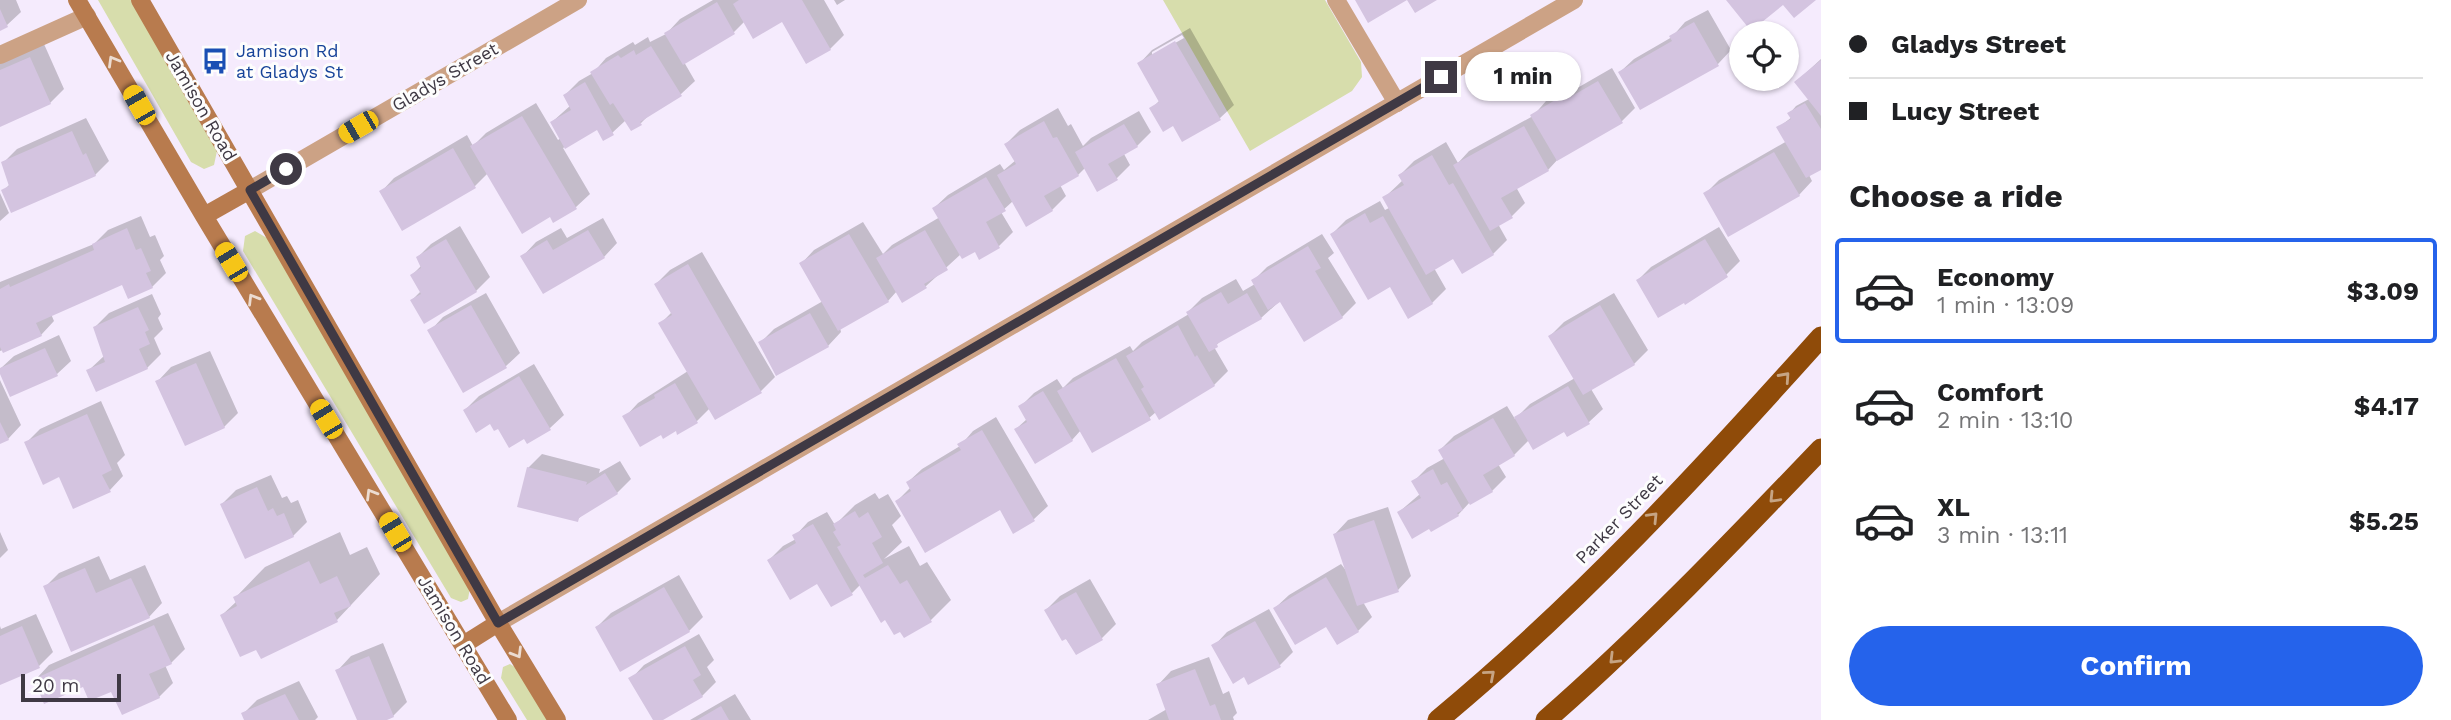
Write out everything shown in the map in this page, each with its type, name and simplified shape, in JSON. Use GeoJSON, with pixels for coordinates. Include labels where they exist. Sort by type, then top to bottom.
{"type":"FeatureCollection","features":[{"type":"Feature","properties":{"kind":"highway","name":"Parker Street"},"geometry":{"type":"LineString","coordinates":[[1438,720],[1545,627],[1749,418],[1821,337]]}},
{"type":"Feature","properties":{"kind":"highway"},"geometry":{"type":"LineString","coordinates":[[1546,720],[1603,670],[1696,579],[1821,449]]}},
{"type":"Feature","properties":{"kind":"main road","name":"Jamison Road"},"geometry":{"type":"LineString","coordinates":[[77,0],[508,720]]}},
{"type":"Feature","properties":{"kind":"main road","name":"Jamison Road"},"geometry":{"type":"LineString","coordinates":[[140,0],[498,623],[557,720]]}},
{"type":"Feature","properties":{"kind":"main road","name":"Gladys Street"},"geometry":{"type":"LineString","coordinates":[[204,216],[250,190]]}},
{"type":"Feature","properties":{"kind":"main road"},"geometry":{"type":"LineString","coordinates":[[463,645],[498,623]]}},
{"type":"Feature","properties":{"kind":"street","name":"Gladys Street"},"geometry":{"type":"LineString","coordinates":[[250,190],[578,0]]}},
{"type":"Feature","properties":{"kind":"street"},"geometry":{"type":"LineString","coordinates":[[1336,0],[1396,103]]}},
{"type":"Feature","properties":{"kind":"street"},"geometry":{"type":"LineString","coordinates":[[498,623],[1574,0]]}},
{"type":"Feature","properties":{"kind":"street"},"geometry":{"type":"LineString","coordinates":[[0,55],[87,16]]}},
{"type":"Feature","properties":{"kind":"green space"},"geometry":{"type":"Polygon","coordinates":[[[98,0],[131,0],[217,151],[214,165],[204,169],[191,162],[98,0]]]}},
{"type":"Feature","properties":{"kind":"green space"},"geometry":{"type":"Polygon","coordinates":[[[1163,0],[1325,0],[1361,62],[1362,77],[1352,91],[1250,151],[1163,0]]]}},
{"type":"Feature","properties":{"kind":"green space"},"geometry":{"type":"Polygon","coordinates":[[[255,231],[267,238],[470,588],[468,599],[461,602],[451,598],[243,251],[245,236],[255,231]]]}},
{"type":"Feature","properties":{"kind":"green space"},"geometry":{"type":"Polygon","coordinates":[[[510,664],[518,669],[547,720],[527,720],[501,678],[503,667],[510,664]]]}},
{"type":"Feature","properties":{"kind":"building"},"geometry":{"type":"Polygon","coordinates":[[[739,0],[802,0],[831,50],[806,64],[782,22],[753,39],[733,4],[739,0]]]}},
{"type":"Feature","properties":{"kind":"building"},"geometry":{"type":"Polygon","coordinates":[[[1355,0],[1407,0],[1368,23],[1355,0]]]}},
{"type":"Feature","properties":{"kind":"building"},"geometry":{"type":"Polygon","coordinates":[[[1407,0],[1437,0],[1415,13],[1407,0]]]}},
{"type":"Feature","properties":{"kind":"building"},"geometry":{"type":"Polygon","coordinates":[[[1726,0],[1816,0],[1794,18],[1783,5],[1763,21],[1743,21],[1726,0]]]}},
{"type":"Feature","properties":{"kind":"building"},"geometry":{"type":"Polygon","coordinates":[[[717,2],[735,34],[683,65],[664,33],[717,2]]]}},
{"type":"Feature","properties":{"kind":"building"},"geometry":{"type":"Polygon","coordinates":[[[0,9],[8,27],[0,31],[0,9]]]}},
{"type":"Feature","properties":{"kind":"building"},"geometry":{"type":"Polygon","coordinates":[[[1694,22],[1719,66],[1640,110],[1618,72],[1672,41],[1669,36],[1694,22]]]}},
{"type":"Feature","properties":{"kind":"building"},"geometry":{"type":"Polygon","coordinates":[[[1175,41],[1221,120],[1182,142],[1173,126],[1163,132],[1149,108],[1159,102],[1137,63],[1175,41]]]}},
{"type":"Feature","properties":{"kind":"building"},"geometry":{"type":"Polygon","coordinates":[[[651,46],[682,96],[640,122],[642,125],[631,131],[613,103],[610,105],[590,72],[618,55],[621,58],[634,50],[636,55],[651,46]]]}},
{"type":"Feature","properties":{"kind":"building"},"geometry":{"type":"Polygon","coordinates":[[[30,57],[51,104],[0,127],[0,70],[30,57]]]}},
{"type":"Feature","properties":{"kind":"building"},"geometry":{"type":"Polygon","coordinates":[[[1821,60],[1821,116],[1799,88],[1799,78],[1821,60]]]}},
{"type":"Feature","properties":{"kind":"building"},"geometry":{"type":"Polygon","coordinates":[[[1598,81],[1623,123],[1557,161],[1530,115],[1562,96],[1565,100],[1598,81]]]}},
{"type":"Feature","properties":{"kind":"building"},"geometry":{"type":"Polygon","coordinates":[[[585,82],[614,135],[603,141],[597,130],[565,149],[550,122],[571,110],[563,95],[585,82]]]}},
{"type":"Feature","properties":{"kind":"building"},"geometry":{"type":"Polygon","coordinates":[[[1805,103],[1821,129],[1821,170],[1806,178],[1776,127],[1791,119],[1787,113],[1805,103]]]}},
{"type":"Feature","properties":{"kind":"building"},"geometry":{"type":"Polygon","coordinates":[[[522,116],[577,209],[553,223],[550,217],[522,234],[470,146],[522,116]]]}},
{"type":"Feature","properties":{"kind":"building"},"geometry":{"type":"Polygon","coordinates":[[[1044,121],[1053,138],[1057,137],[1079,176],[1044,196],[1053,211],[1026,227],[997,175],[1016,164],[1004,144],[1044,121]]]}},
{"type":"Feature","properties":{"kind":"building"},"geometry":{"type":"Polygon","coordinates":[[[1124,124],[1138,147],[1108,164],[1118,180],[1097,192],[1075,152],[1124,124]]]}},
{"type":"Feature","properties":{"kind":"building"},"geometry":{"type":"Polygon","coordinates":[[[1524,126],[1549,171],[1501,198],[1513,218],[1490,231],[1453,165],[1524,126]]]}},
{"type":"Feature","properties":{"kind":"building"},"geometry":{"type":"Polygon","coordinates":[[[72,131],[96,176],[11,213],[1,190],[9,186],[1,162],[72,131]]]}},
{"type":"Feature","properties":{"kind":"building"},"geometry":{"type":"Polygon","coordinates":[[[453,148],[476,188],[402,231],[379,191],[453,148]]]}},
{"type":"Feature","properties":{"kind":"building"},"geometry":{"type":"Polygon","coordinates":[[[1774,152],[1800,196],[1728,237],[1703,193],[1774,152]]]}},
{"type":"Feature","properties":{"kind":"building"},"geometry":{"type":"Polygon","coordinates":[[[1432,155],[1449,185],[1453,183],[1494,255],[1462,274],[1453,259],[1426,275],[1382,197],[1404,185],[1398,175],[1432,155]]]}},
{"type":"Feature","properties":{"kind":"building"},"geometry":{"type":"Polygon","coordinates":[[[986,177],[1006,211],[986,222],[1000,248],[979,260],[975,252],[962,259],[932,208],[986,177]]]}},
{"type":"Feature","properties":{"kind":"building"},"geometry":{"type":"Polygon","coordinates":[[[1365,213],[1370,223],[1383,216],[1433,304],[1408,319],[1390,287],[1368,300],[1330,234],[1365,213]]]}},
{"type":"Feature","properties":{"kind":"building"},"geometry":{"type":"Polygon","coordinates":[[[127,228],[136,250],[141,248],[151,271],[146,273],[153,288],[128,299],[122,285],[36,323],[42,336],[3,353],[0,347],[0,289],[94,250],[92,244],[127,228]]]}},
{"type":"Feature","properties":{"kind":"building"},"geometry":{"type":"Polygon","coordinates":[[[588,230],[605,258],[543,294],[520,256],[547,240],[553,250],[588,230]]]}},
{"type":"Feature","properties":{"kind":"building"},"geometry":{"type":"Polygon","coordinates":[[[925,230],[948,270],[924,284],[927,288],[902,303],[876,258],[925,230]]]}},
{"type":"Feature","properties":{"kind":"building"},"geometry":{"type":"Polygon","coordinates":[[[849,234],[889,302],[838,331],[799,263],[849,234]]]}},
{"type":"Feature","properties":{"kind":"building"},"geometry":{"type":"Polygon","coordinates":[[[446,239],[477,292],[424,324],[410,300],[421,294],[410,275],[421,268],[416,257],[446,239]]]}},
{"type":"Feature","properties":{"kind":"building"},"geometry":{"type":"Polygon","coordinates":[[[1705,239],[1728,277],[1685,305],[1684,303],[1658,318],[1636,280],[1705,239]]]}},
{"type":"Feature","properties":{"kind":"building"},"geometry":{"type":"Polygon","coordinates":[[[1308,246],[1321,268],[1315,271],[1343,318],[1304,342],[1280,302],[1268,310],[1251,280],[1308,246]]]}},
{"type":"Feature","properties":{"kind":"building"},"geometry":{"type":"Polygon","coordinates":[[[688,264],[762,393],[715,420],[658,323],[672,315],[654,284],[688,264]]]}},
{"type":"Feature","properties":{"kind":"building"},"geometry":{"type":"Polygon","coordinates":[[[1221,292],[1228,304],[1247,293],[1262,319],[1217,344],[1218,347],[1209,352],[1186,312],[1221,292]]]}},
{"type":"Feature","properties":{"kind":"building"},"geometry":{"type":"Polygon","coordinates":[[[471,305],[507,368],[463,393],[427,330],[471,305]]]}},
{"type":"Feature","properties":{"kind":"building"},"geometry":{"type":"Polygon","coordinates":[[[1600,305],[1635,365],[1583,395],[1548,336],[1600,305]]]}},
{"type":"Feature","properties":{"kind":"building"},"geometry":{"type":"Polygon","coordinates":[[[138,307],[149,330],[145,332],[150,344],[139,349],[148,369],[96,392],[86,370],[105,362],[93,327],[138,307]]]}},
{"type":"Feature","properties":{"kind":"building"},"geometry":{"type":"Polygon","coordinates":[[[810,313],[829,347],[776,376],[758,342],[810,313]]]}},
{"type":"Feature","properties":{"kind":"building"},"geometry":{"type":"Polygon","coordinates":[[[1178,325],[1215,386],[1159,420],[1126,356],[1178,325]]]}},
{"type":"Feature","properties":{"kind":"building"},"geometry":{"type":"Polygon","coordinates":[[[45,348],[58,376],[10,397],[0,368],[45,348]]]}},
{"type":"Feature","properties":{"kind":"building"},"geometry":{"type":"Polygon","coordinates":[[[1116,358],[1151,420],[1092,453],[1057,391],[1116,358]]]}},
{"type":"Feature","properties":{"kind":"building"},"geometry":{"type":"Polygon","coordinates":[[[196,363],[225,428],[185,446],[155,381],[196,363]]]}},
{"type":"Feature","properties":{"kind":"building"},"geometry":{"type":"Polygon","coordinates":[[[519,376],[551,430],[527,444],[524,439],[509,448],[498,429],[494,431],[490,424],[476,433],[463,410],[519,376]]]}},
{"type":"Feature","properties":{"kind":"building"},"geometry":{"type":"Polygon","coordinates":[[[675,383],[698,423],[677,435],[676,431],[663,439],[661,435],[640,447],[622,416],[655,398],[654,395],[675,383]]]}},
{"type":"Feature","properties":{"kind":"building"},"geometry":{"type":"Polygon","coordinates":[[[1568,386],[1590,424],[1567,437],[1564,432],[1533,450],[1514,417],[1568,386]]]}},
{"type":"Feature","properties":{"kind":"building"},"geometry":{"type":"Polygon","coordinates":[[[1043,391],[1073,441],[1035,464],[1014,429],[1027,422],[1018,406],[1043,391]]]}},
{"type":"Feature","properties":{"kind":"building"},"geometry":{"type":"Polygon","coordinates":[[[87,414],[112,470],[102,475],[111,492],[73,509],[59,477],[43,485],[24,442],[87,414]]]}},
{"type":"Feature","properties":{"kind":"building"},"geometry":{"type":"Polygon","coordinates":[[[1493,418],[1515,456],[1483,475],[1493,492],[1470,505],[1438,450],[1493,418]]]}},
{"type":"Feature","properties":{"kind":"building"},"geometry":{"type":"Polygon","coordinates":[[[0,422],[9,440],[0,444],[0,422]]]}},
{"type":"Feature","properties":{"kind":"building"},"geometry":{"type":"Polygon","coordinates":[[[982,430],[1035,521],[1013,534],[1000,510],[925,553],[895,501],[911,491],[906,482],[961,450],[957,444],[982,430]]]}},
{"type":"Feature","properties":{"kind":"building"},"geometry":{"type":"Polygon","coordinates":[[[527,467],[587,482],[586,485],[605,473],[618,494],[579,518],[578,522],[517,507],[527,467]]]}},
{"type":"Feature","properties":{"kind":"building"},"geometry":{"type":"Polygon","coordinates":[[[1433,469],[1441,485],[1447,482],[1463,510],[1457,513],[1459,516],[1431,532],[1429,529],[1412,539],[1397,512],[1421,498],[1411,481],[1433,469]]]}},
{"type":"Feature","properties":{"kind":"building"},"geometry":{"type":"Polygon","coordinates":[[[257,487],[268,511],[273,508],[277,516],[284,513],[294,537],[245,559],[220,504],[257,487]]]}},
{"type":"Feature","properties":{"kind":"building"},"geometry":{"type":"Polygon","coordinates":[[[855,511],[859,518],[868,512],[882,537],[872,543],[883,563],[863,575],[865,578],[888,565],[900,584],[907,580],[932,622],[904,638],[900,632],[894,635],[885,620],[881,623],[837,547],[841,545],[833,532],[836,530],[833,524],[855,511]]]}},
{"type":"Feature","properties":{"kind":"building"},"geometry":{"type":"Polygon","coordinates":[[[1374,520],[1399,592],[1357,606],[1333,534],[1374,520]]]}},
{"type":"Feature","properties":{"kind":"building"},"geometry":{"type":"Polygon","coordinates":[[[813,524],[853,595],[831,607],[817,584],[790,600],[767,560],[796,543],[792,535],[813,524]]]}},
{"type":"Feature","properties":{"kind":"building"},"geometry":{"type":"Polygon","coordinates":[[[309,561],[320,584],[337,576],[351,606],[334,613],[338,622],[261,659],[256,650],[240,657],[220,615],[237,606],[233,597],[309,561]]]}},
{"type":"Feature","properties":{"kind":"building"},"geometry":{"type":"Polygon","coordinates":[[[85,568],[96,593],[131,578],[150,618],[71,652],[43,586],[85,568]]]}},
{"type":"Feature","properties":{"kind":"building"},"geometry":{"type":"Polygon","coordinates":[[[1326,577],[1359,632],[1337,645],[1326,627],[1295,645],[1273,608],[1326,577]]]}},
{"type":"Feature","properties":{"kind":"building"},"geometry":{"type":"Polygon","coordinates":[[[664,587],[690,632],[620,672],[595,627],[664,587]]]}},
{"type":"Feature","properties":{"kind":"building"},"geometry":{"type":"Polygon","coordinates":[[[1076,592],[1103,640],[1076,655],[1066,639],[1062,641],[1044,610],[1076,592]]]}},
{"type":"Feature","properties":{"kind":"building"},"geometry":{"type":"Polygon","coordinates":[[[1255,621],[1281,667],[1248,685],[1244,677],[1233,684],[1211,645],[1255,621]]]}},
{"type":"Feature","properties":{"kind":"building"},"geometry":{"type":"Polygon","coordinates":[[[154,625],[172,664],[149,674],[160,698],[122,715],[111,692],[89,701],[83,687],[44,704],[34,679],[154,625]]]}},
{"type":"Feature","properties":{"kind":"building"},"geometry":{"type":"Polygon","coordinates":[[[22,626],[40,668],[0,685],[0,636],[22,626]]]}},
{"type":"Feature","properties":{"kind":"building"},"geometry":{"type":"Polygon","coordinates":[[[685,646],[701,675],[693,680],[703,697],[663,720],[653,720],[628,678],[685,646]]]}},
{"type":"Feature","properties":{"kind":"building"},"geometry":{"type":"Polygon","coordinates":[[[369,656],[394,717],[387,720],[357,720],[335,670],[369,656]]]}},
{"type":"Feature","properties":{"kind":"building"},"geometry":{"type":"Polygon","coordinates":[[[1195,669],[1210,706],[1215,704],[1221,720],[1169,720],[1156,684],[1195,669]]]}},
{"type":"Feature","properties":{"kind":"building"},"geometry":{"type":"Polygon","coordinates":[[[285,694],[299,720],[244,720],[241,713],[285,694]]]}},
{"type":"Feature","properties":{"kind":"building"},"geometry":{"type":"Polygon","coordinates":[[[721,706],[729,720],[697,720],[721,706]]]}},
{"type":"Feature","properties":{"kind":"place","name":"Jamison Rd at Gladys St"},"geometry":{"type":"Point","coordinates":[215,61]}},
{"type":"Feature","properties":{"kind":"route"},"geometry":{"type":"LineString","coordinates":[[286,169],[250,190],[498,623],[1441,77]]}}]}
